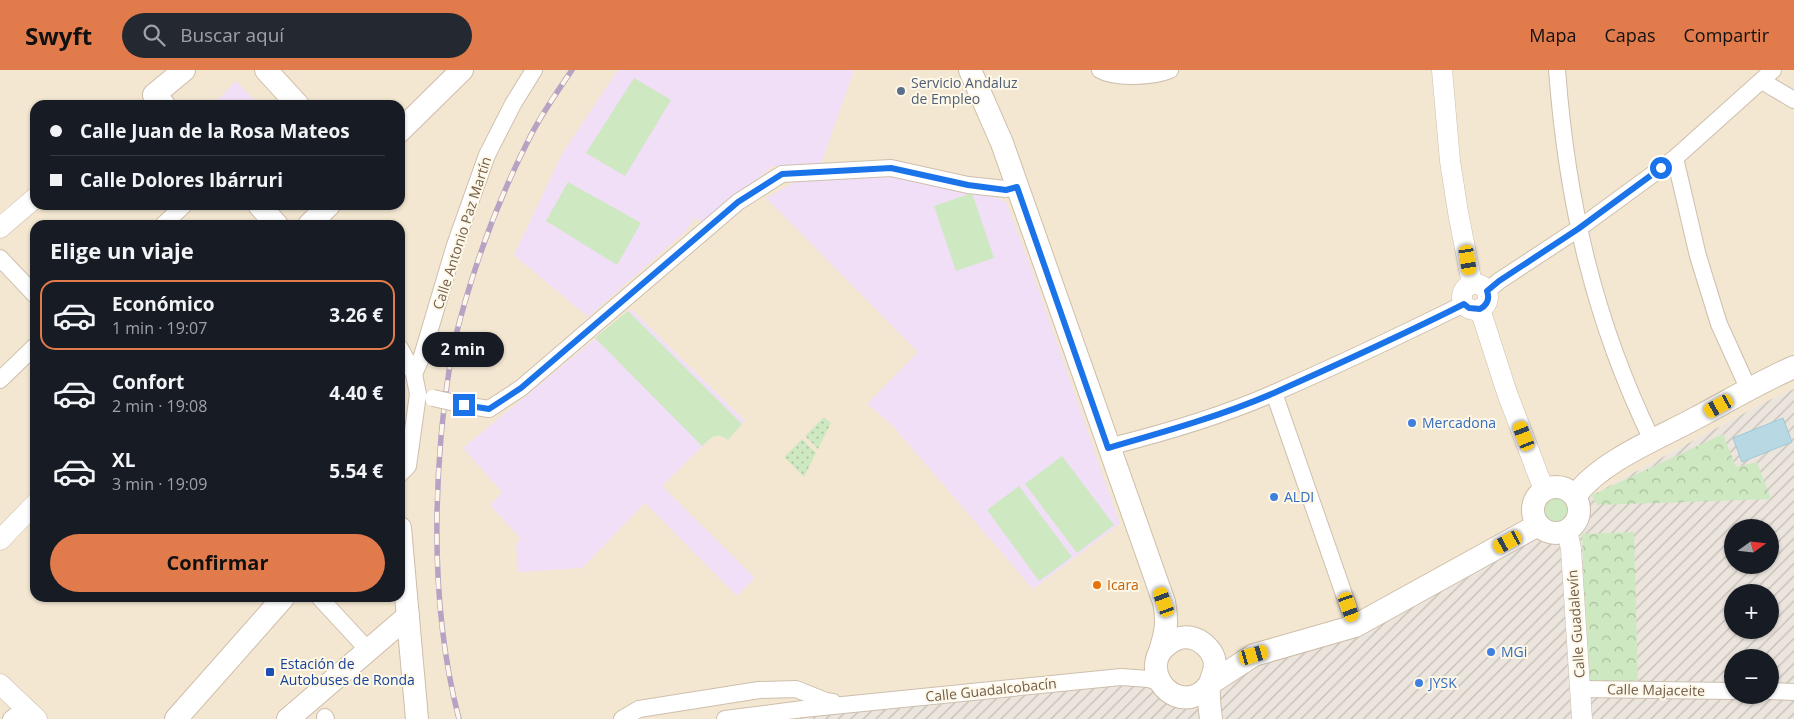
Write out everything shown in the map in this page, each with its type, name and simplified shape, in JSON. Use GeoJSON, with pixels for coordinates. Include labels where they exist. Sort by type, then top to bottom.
{"type":"FeatureCollection","features":[{"type":"Feature","properties":{"kind":"main road"},"geometry":{"type":"LineString","coordinates":[[156,100],[184,70]]}},
{"type":"Feature","properties":{"kind":"main road"},"geometry":{"type":"LineString","coordinates":[[266,70],[291,100]]}},
{"type":"Feature","properties":{"kind":"main road"},"geometry":{"type":"LineString","coordinates":[[405,126],[462,70]]}},
{"type":"Feature","properties":{"kind":"main road"},"geometry":{"type":"LineString","coordinates":[[970,70],[1002,143],[1108,448],[1164,602],[1168,620],[1158,656],[1156,674],[1167,689],[1187,700],[1202,719]]}},
{"type":"Feature","properties":{"kind":"main road"},"geometry":{"type":"LineString","coordinates":[[264,210],[272,220]]}},
{"type":"Feature","properties":{"kind":"main road"},"geometry":{"type":"LineString","coordinates":[[314,220],[324,210]]}},
{"type":"Feature","properties":{"kind":"main road"},"geometry":{"type":"LineString","coordinates":[[1574,496],[1583,484],[1593,476],[1652,440],[1694,419],[1748,388],[1794,367]]}},
{"type":"Feature","properties":{"kind":"main road"},"geometry":{"type":"LineString","coordinates":[[1551,487],[1564,488],[1574,496],[1579,510],[1577,521],[1572,527],[1558,534],[1550,533],[1538,525],[1534,516],[1534,503],[1539,494],[1551,487]]}},
{"type":"Feature","properties":{"kind":"main road"},"geometry":{"type":"LineString","coordinates":[[1167,689],[1187,698],[1198,695],[1210,684],[1254,655],[1355,626],[1538,525]]}},
{"type":"Feature","properties":{"kind":"main road"},"geometry":{"type":"LineString","coordinates":[[405,583],[417,719]]}},
{"type":"Feature","properties":{"kind":"main road"},"geometry":{"type":"LineString","coordinates":[[176,719],[279,602]]}},
{"type":"Feature","properties":{"kind":"main road"},"geometry":{"type":"LineString","coordinates":[[1164,602],[1184,628],[1209,649],[1214,658],[1215,672],[1210,684],[1211,719]]}},
{"type":"Feature","properties":{"kind":"main road"},"geometry":{"type":"LineString","coordinates":[[288,719],[408,616]]}},
{"type":"Feature","properties":{"kind":"main road"},"geometry":{"type":"LineString","coordinates":[[1158,656],[1172,641],[1178,638],[1190,638],[1231,652],[1254,655]]}},
{"type":"Feature","properties":{"kind":"street","name":"Calle Antonio Paz Martín"},"geometry":{"type":"LineString","coordinates":[[414,374],[422,356],[464,218],[487,155],[534,70]]}},
{"type":"Feature","properties":{"kind":"street"},"geometry":{"type":"LineString","coordinates":[[1100,70],[1106,74],[1130,76],[1170,70]]}},
{"type":"Feature","properties":{"kind":"street"},"geometry":{"type":"LineString","coordinates":[[1442,70],[1450,161],[1458,212],[1476,297],[1507,392],[1544,490]]}},
{"type":"Feature","properties":{"kind":"street"},"geometry":{"type":"LineString","coordinates":[[1557,70],[1562,128],[1584,255],[1608,336],[1640,416],[1652,440]]}},
{"type":"Feature","properties":{"kind":"street"},"geometry":{"type":"LineString","coordinates":[[1108,448],[1192,423],[1274,393],[1368,351],[1476,297],[1578,229],[1675,158],[1768,76],[1794,100]]}},
{"type":"Feature","properties":{"kind":"street"},"geometry":{"type":"LineString","coordinates":[[1675,158],[1698,256],[1719,324],[1748,388]]}},
{"type":"Feature","properties":{"kind":"street"},"geometry":{"type":"LineString","coordinates":[[426,396],[489,409],[521,388],[738,202],[782,174],[891,168],[968,185],[1006,190],[1017,187]]}},
{"type":"Feature","properties":{"kind":"street"},"geometry":{"type":"LineString","coordinates":[[0,228],[30,202]]}},
{"type":"Feature","properties":{"kind":"street"},"geometry":{"type":"LineString","coordinates":[[168,220],[179,210]]}},
{"type":"Feature","properties":{"kind":"street"},"geometry":{"type":"LineString","coordinates":[[0,258],[30,290]]}},
{"type":"Feature","properties":{"kind":"street"},"geometry":{"type":"LineString","coordinates":[[0,380],[30,351]]}},
{"type":"Feature","properties":{"kind":"street"},"geometry":{"type":"LineString","coordinates":[[405,357],[426,396],[408,466],[405,469]]}},
{"type":"Feature","properties":{"kind":"street"},"geometry":{"type":"LineString","coordinates":[[1274,393],[1355,626]]}},
{"type":"Feature","properties":{"kind":"street"},"geometry":{"type":"LineString","coordinates":[[0,540],[30,509]]}},
{"type":"Feature","properties":{"kind":"street","name":"Calle Guadalevín"},"geometry":{"type":"LineString","coordinates":[[1567,530],[1571,549],[1582,719]]}},
{"type":"Feature","properties":{"kind":"street"},"geometry":{"type":"LineString","coordinates":[[324,602],[368,650]]}},
{"type":"Feature","properties":{"kind":"street","name":"Calle Guadalcobacín"},"geometry":{"type":"LineString","coordinates":[[1121,677],[1136,672],[1158,656]]}},
{"type":"Feature","properties":{"kind":"street","name":"Calle Guadalcobacín"},"geometry":{"type":"LineString","coordinates":[[725,719],[803,709],[1121,677],[1149,679],[1167,689]]}},
{"type":"Feature","properties":{"kind":"street"},"geometry":{"type":"LineString","coordinates":[[0,684],[24,715]]}},
{"type":"Feature","properties":{"kind":"street","name":"Calle Guadalcobacín"},"geometry":{"type":"LineString","coordinates":[[622,719],[639,709],[759,690],[796,689],[826,701],[860,704]]}},
{"type":"Feature","properties":{"kind":"street","name":"Calle Majaceite"},"geometry":{"type":"LineString","coordinates":[[1580,689],[1724,691]]}},
{"type":"Feature","properties":{"kind":"street"},"geometry":{"type":"LineString","coordinates":[[1779,691],[1794,692]]}},
{"type":"Feature","properties":{"kind":"shaded area"},"geometry":{"type":"Polygon","coordinates":[[[0,70],[1794,70],[1794,389],[1763,403],[1592,495],[1564,515],[1420,594],[1206,716],[850,711],[790,719],[0,719],[0,70]]]}},
{"type":"Feature","properties":{"kind":"shaded area"},"geometry":{"type":"Polygon","coordinates":[[[618,70],[854,70],[821,164],[773,166],[703,222],[695,218],[687,230],[588,317],[514,255],[562,154],[618,70]]]}},
{"type":"Feature","properties":{"kind":"shaded area"},"geometry":{"type":"Polygon","coordinates":[[[236,81],[254,100],[218,100],[236,81]]]}},
{"type":"Feature","properties":{"kind":"shaded area"},"geometry":{"type":"Polygon","coordinates":[[[892,175],[999,198],[1006,202],[1030,265],[1120,524],[1033,589],[891,424],[867,404],[918,352],[766,198],[795,182],[892,175]]]}},
{"type":"Feature","properties":{"kind":"shaded area"},"geometry":{"type":"Polygon","coordinates":[[[631,309],[745,421],[728,440],[722,435],[713,436],[662,486],[755,578],[737,596],[645,503],[582,568],[518,572],[516,544],[521,539],[490,505],[502,492],[463,448],[631,309]]]}},
{"type":"Feature","properties":{"kind":"shaded area"},"geometry":{"type":"Polygon","coordinates":[[[1794,389],[1794,719],[790,719],[1138,671],[1197,700],[1216,683],[1420,594],[1564,515],[1592,495],[1763,403],[1794,389]]]}},
{"type":"Feature","properties":{"kind":"green space"},"geometry":{"type":"Polygon","coordinates":[[[634,78],[671,100],[625,176],[586,153],[634,78]]]}},
{"type":"Feature","properties":{"kind":"green space"},"geometry":{"type":"Polygon","coordinates":[[[568,182],[641,223],[617,265],[546,221],[568,182]]]}},
{"type":"Feature","properties":{"kind":"green space"},"geometry":{"type":"Polygon","coordinates":[[[972,193],[994,258],[956,271],[934,206],[972,193]]]}},
{"type":"Feature","properties":{"kind":"green space"},"geometry":{"type":"Polygon","coordinates":[[[628,311],[742,424],[728,440],[717,436],[711,438],[702,446],[595,338],[628,311]]]}},
{"type":"Feature","properties":{"kind":"green space"},"geometry":{"type":"Polygon","coordinates":[[[824,417],[831,423],[818,449],[805,436],[824,417]]]}},
{"type":"Feature","properties":{"kind":"green space"},"geometry":{"type":"Polygon","coordinates":[[[1723,434],[1736,467],[1757,462],[1771,499],[1597,505],[1592,495],[1723,434]]]}},
{"type":"Feature","properties":{"kind":"green space"},"geometry":{"type":"Polygon","coordinates":[[[802,439],[816,453],[804,477],[784,457],[802,439]]]}},
{"type":"Feature","properties":{"kind":"green space"},"geometry":{"type":"Polygon","coordinates":[[[1062,456],[1114,525],[1077,553],[1025,484],[1062,456]]]}},
{"type":"Feature","properties":{"kind":"green space"},"geometry":{"type":"Polygon","coordinates":[[[1019,486],[1072,557],[1039,581],[987,510],[1019,486]]]}},
{"type":"Feature","properties":{"kind":"green space"},"geometry":{"type":"Polygon","coordinates":[[[1558,496],[1568,501],[1573,511],[1568,521],[1558,526],[1548,521],[1543,511],[1548,501],[1558,496]]]}},
{"type":"Feature","properties":{"kind":"green space"},"geometry":{"type":"Polygon","coordinates":[[[1634,532],[1638,683],[1587,682],[1582,534],[1634,532]]]}},
{"type":"Feature","properties":{"kind":"water"},"geometry":{"type":"Polygon","coordinates":[[[1783,418],[1792,442],[1742,462],[1733,438],[1783,418]]]}},
{"type":"Feature","properties":{"kind":"railway"},"geometry":{"type":"LineString","coordinates":[[459,719],[445,649],[438,579],[437,543],[438,472],[450,363],[469,288],[495,213],[533,132],[572,70]]}},
{"type":"Feature","properties":{"kind":"place","name":"Servicio Andaluz de Empleo"},"geometry":{"type":"Point","coordinates":[901,91]}},
{"type":"Feature","properties":{"kind":"place","name":"Mercadona"},"geometry":{"type":"Point","coordinates":[1412,423]}},
{"type":"Feature","properties":{"kind":"place","name":"ALDI"},"geometry":{"type":"Point","coordinates":[1274,497]}},
{"type":"Feature","properties":{"kind":"place","name":"Icara"},"geometry":{"type":"Point","coordinates":[1097,585]}},
{"type":"Feature","properties":{"kind":"place","name":"MGi"},"geometry":{"type":"Point","coordinates":[1491,652]}},
{"type":"Feature","properties":{"kind":"place","name":"Estación de Autobuses de Ronda"},"geometry":{"type":"Point","coordinates":[270,672]}},
{"type":"Feature","properties":{"kind":"place","name":"JYSK"},"geometry":{"type":"Point","coordinates":[1419,683]}},
{"type":"Feature","properties":{"kind":"route"},"geometry":{"type":"LineString","coordinates":[[464,405],[489,409],[521,388],[738,202],[782,174],[825,170],[891,168],[968,185],[1006,190],[1017,187],[1108,448],[1192,423],[1274,393],[1368,351],[1464,304],[1475,310],[1484,307],[1489,296],[1487,291],[1499,281],[1606,210],[1661,168]]}}]}
